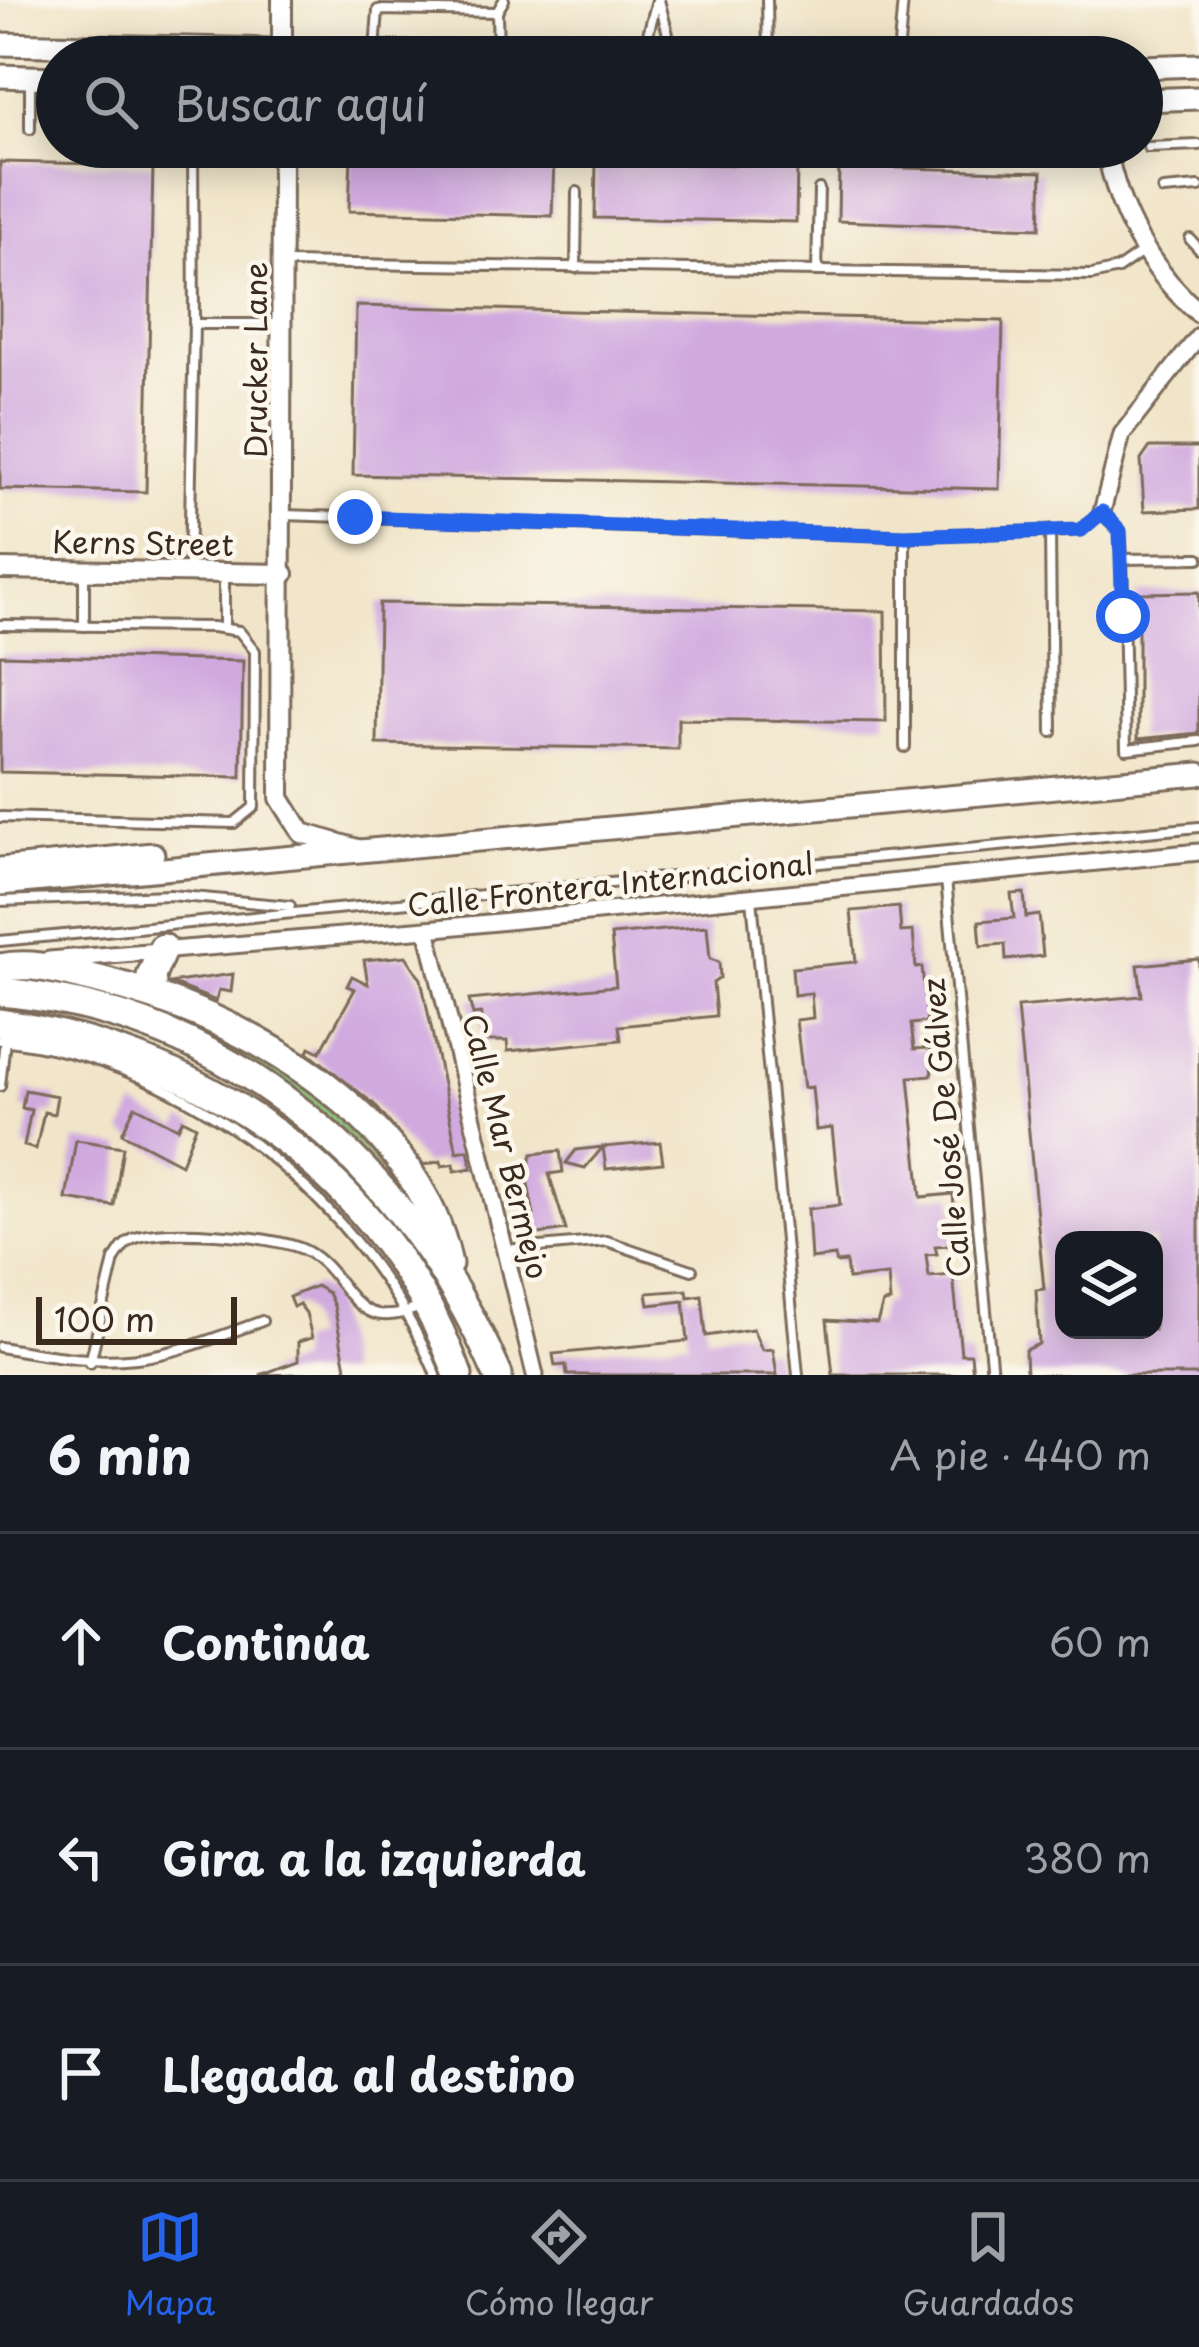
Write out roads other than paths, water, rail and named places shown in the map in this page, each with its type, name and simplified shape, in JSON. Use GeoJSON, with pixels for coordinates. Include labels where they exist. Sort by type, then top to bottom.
{"type":"FeatureCollection","features":[{"type":"Feature","properties":{"kind":"highway"},"geometry":{"type":"LineString","coordinates":[[153,993],[152,976],[164,948]]}},
{"type":"Feature","properties":{"kind":"highway"},"geometry":{"type":"LineString","coordinates":[[13,965],[153,993],[272,1047],[347,1102],[401,1165],[442,1232],[453,1286]]}},
{"type":"Feature","properties":{"kind":"highway"},"geometry":{"type":"LineString","coordinates":[[0,992],[62,1000],[159,1026],[271,1087],[349,1150],[419,1233],[453,1286],[498,1375]]}},
{"type":"Feature","properties":{"kind":"highway"},"geometry":{"type":"LineString","coordinates":[[2,1035],[112,1047],[193,1079],[231,1102],[327,1175],[383,1241],[416,1309],[458,1375]]}},
{"type":"Feature","properties":{"kind":"main road"},"geometry":{"type":"LineString","coordinates":[[0,44],[36,45]]}},
{"type":"Feature","properties":{"kind":"main road"},"geometry":{"type":"LineString","coordinates":[[1163,67],[1199,65]]}},
{"type":"Feature","properties":{"kind":"main road"},"geometry":{"type":"LineString","coordinates":[[0,76],[36,77]]}},
{"type":"Feature","properties":{"kind":"main road"},"geometry":{"type":"LineString","coordinates":[[1163,99],[1199,98]]}},
{"type":"Feature","properties":{"kind":"main road"},"geometry":{"type":"LineString","coordinates":[[0,869],[1199,760]]}},
{"type":"Feature","properties":{"kind":"main road"},"geometry":{"type":"LineString","coordinates":[[0,884],[1199,774]]}},
{"type":"Feature","properties":{"kind":"street"},"geometry":{"type":"LineString","coordinates":[[282,0],[282,36]]}},
{"type":"Feature","properties":{"kind":"street","name":"Drucker Lane"},"geometry":{"type":"LineString","coordinates":[[282,168],[280,798],[302,833],[324,840]]}},
{"type":"Feature","properties":{"kind":"street"},"geometry":{"type":"LineString","coordinates":[[1111,168],[1119,204],[1145,250],[1174,291],[1199,313]]}},
{"type":"Feature","properties":{"kind":"street"},"geometry":{"type":"LineString","coordinates":[[1102,512],[1122,434],[1199,336]]}},
{"type":"Feature","properties":{"kind":"street","name":"Kerns Street"},"geometry":{"type":"LineString","coordinates":[[0,569],[284,574]]}},
{"type":"Feature","properties":{"kind":"street"},"geometry":{"type":"LineString","coordinates":[[324,840],[362,850]]}},
{"type":"Feature","properties":{"kind":"street","name":"Calle Frontera Internacional"},"geometry":{"type":"LineString","coordinates":[[13,965],[1199,852]]}},
{"type":"Feature","properties":{"kind":"street","name":"Calle Mar Bermejo"},"geometry":{"type":"LineString","coordinates":[[427,929],[535,1375]]}},
{"type":"Feature","properties":{"kind":"lane"},"geometry":{"type":"LineString","coordinates":[[454,0],[454,12]]}},
{"type":"Feature","properties":{"kind":"lane"},"geometry":{"type":"LineString","coordinates":[[498,36],[497,13],[504,0]]}},
{"type":"Feature","properties":{"kind":"lane"},"geometry":{"type":"LineString","coordinates":[[648,36],[658,0]]}},
{"type":"Feature","properties":{"kind":"lane"},"geometry":{"type":"LineString","coordinates":[[658,0],[668,36]]}},
{"type":"Feature","properties":{"kind":"lane"},"geometry":{"type":"LineString","coordinates":[[767,0],[768,36]]}},
{"type":"Feature","properties":{"kind":"lane"},"geometry":{"type":"LineString","coordinates":[[900,36],[903,0]]}},
{"type":"Feature","properties":{"kind":"lane"},"geometry":{"type":"LineString","coordinates":[[376,36],[378,5],[497,13]]}},
{"type":"Feature","properties":{"kind":"lane"},"geometry":{"type":"LineString","coordinates":[[30,77],[30,129]]}},
{"type":"Feature","properties":{"kind":"lane"},"geometry":{"type":"LineString","coordinates":[[1163,146],[1199,145]]}},
{"type":"Feature","properties":{"kind":"lane"},"geometry":{"type":"LineString","coordinates":[[188,572],[193,168]]}},
{"type":"Feature","properties":{"kind":"lane"},"geometry":{"type":"LineString","coordinates":[[1163,190],[1199,188]]}},
{"type":"Feature","properties":{"kind":"lane"},"geometry":{"type":"LineString","coordinates":[[818,272],[819,189]]}},
{"type":"Feature","properties":{"kind":"lane"},"geometry":{"type":"LineString","coordinates":[[576,268],[577,192]]}},
{"type":"Feature","properties":{"kind":"lane"},"geometry":{"type":"LineString","coordinates":[[1199,238],[1190,239],[1199,249]]}},
{"type":"Feature","properties":{"kind":"lane"},"geometry":{"type":"LineString","coordinates":[[284,263],[1102,275],[1145,250]]}},
{"type":"Feature","properties":{"kind":"lane"},"geometry":{"type":"LineString","coordinates":[[194,324],[284,324]]}},
{"type":"Feature","properties":{"kind":"lane"},"geometry":{"type":"LineString","coordinates":[[284,514],[905,536],[1081,530],[1102,512],[1120,531],[1126,748],[1199,741]]}},
{"type":"Feature","properties":{"kind":"lane"},"geometry":{"type":"LineString","coordinates":[[1049,530],[1052,732]]}},
{"type":"Feature","properties":{"kind":"lane"},"geometry":{"type":"LineString","coordinates":[[904,747],[905,536]]}},
{"type":"Feature","properties":{"kind":"lane"},"geometry":{"type":"LineString","coordinates":[[1122,559],[1199,558]]}},
{"type":"Feature","properties":{"kind":"lane"},"geometry":{"type":"LineString","coordinates":[[84,571],[84,626]]}},
{"type":"Feature","properties":{"kind":"lane"},"geometry":{"type":"LineString","coordinates":[[224,573],[224,628]]}},
{"type":"Feature","properties":{"kind":"lane"},"geometry":{"type":"LineString","coordinates":[[0,626],[224,628],[239,631],[255,650],[254,807],[248,818],[234,823],[0,817]]}},
{"type":"Feature","properties":{"kind":"lane"},"geometry":{"type":"LineString","coordinates":[[0,941],[1199,827]]}},
{"type":"Feature","properties":{"kind":"lane","name":"Calle José De Gálvez"},"geometry":{"type":"LineString","coordinates":[[946,878],[992,1375]]}},
{"type":"Feature","properties":{"kind":"lane"},"geometry":{"type":"LineString","coordinates":[[0,901],[170,895],[310,908]]}},
{"type":"Feature","properties":{"kind":"lane"},"geometry":{"type":"LineString","coordinates":[[752,897],[798,1375]]}},
{"type":"Feature","properties":{"kind":"lane"},"geometry":{"type":"LineString","coordinates":[[0,1087],[2,1035]]}},
{"type":"Feature","properties":{"kind":"lane"},"geometry":{"type":"LineString","coordinates":[[90,1364],[114,1260],[123,1245],[171,1233],[301,1248],[327,1267],[354,1305],[383,1314],[416,1309],[436,1375]]}},
{"type":"Feature","properties":{"kind":"lane"},"geometry":{"type":"LineString","coordinates":[[505,1250],[607,1241],[692,1270]]}},
{"type":"Feature","properties":{"kind":"lane"},"geometry":{"type":"LineString","coordinates":[[0,1347],[90,1364],[170,1355],[262,1321]]}}]}
